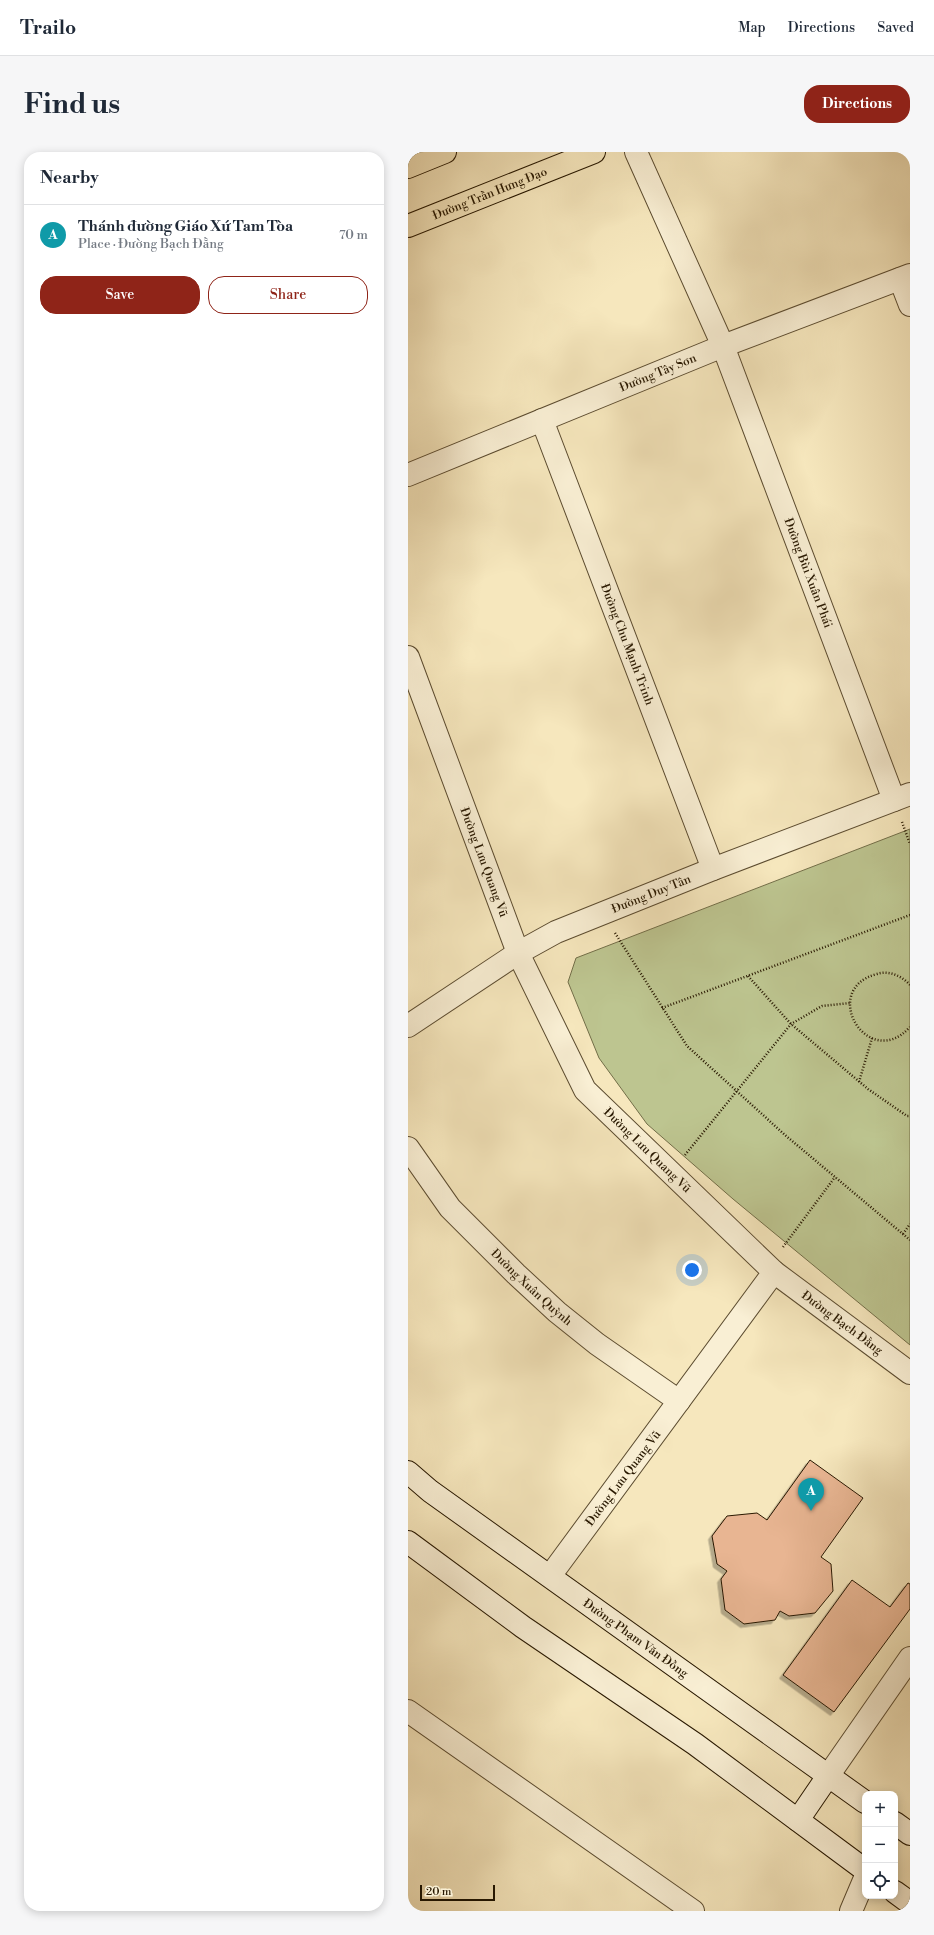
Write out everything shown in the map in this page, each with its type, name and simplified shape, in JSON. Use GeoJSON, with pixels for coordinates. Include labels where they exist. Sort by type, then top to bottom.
{"type":"FeatureCollection","features":[{"type":"Feature","properties":{"kind":"main road"},"geometry":{"type":"LineString","coordinates":[[408,167],[446,152]]}},
{"type":"Feature","properties":{"kind":"main road","name":"Đường Trần Hưng Đạo"},"geometry":{"type":"LineString","coordinates":[[408,226],[594,152]]}},
{"type":"Feature","properties":{"kind":"street","name":"Đường Bùi Xuân Phái"},"geometry":{"type":"LineString","coordinates":[[636,152],[723,346],[902,797]]}},
{"type":"Feature","properties":{"kind":"street","name":"Đường Tây Sơn"},"geometry":{"type":"LineString","coordinates":[[408,475],[723,346],[905,277]]}},
{"type":"Feature","properties":{"kind":"street"},"geometry":{"type":"LineString","coordinates":[[905,277],[910,305]]}},
{"type":"Feature","properties":{"kind":"street","name":"Đường Chu Mạnh Trinh"},"geometry":{"type":"LineString","coordinates":[[542,420],[713,869]]}},
{"type":"Feature","properties":{"kind":"street","name":"Đường Lưu Quang Vũ"},"geometry":{"type":"LineString","coordinates":[[408,658],[518,953],[585,1090],[771,1270],[680,1401],[550,1576]]}},
{"type":"Feature","properties":{"kind":"street","name":"Đường Duy Tân"},"geometry":{"type":"LineString","coordinates":[[408,1026],[518,953],[556,932],[713,869],[902,797]]}},
{"type":"Feature","properties":{"kind":"street","name":"Đường Xuân Quỳnh"},"geometry":{"type":"LineString","coordinates":[[408,1148],[450,1208],[516,1274],[557,1312],[597,1344],[680,1401]]}},
{"type":"Feature","properties":{"kind":"street","name":"Đường Bạch Đằng"},"geometry":{"type":"LineString","coordinates":[[771,1270],[910,1373]]}},
{"type":"Feature","properties":{"kind":"street","name":"Đường Phạm Văn Đồng"},"geometry":{"type":"LineString","coordinates":[[408,1472],[430,1491],[862,1800]]}},
{"type":"Feature","properties":{"kind":"street"},"geometry":{"type":"LineString","coordinates":[[408,1542],[523,1627],[695,1744],[862,1868]]}},
{"type":"Feature","properties":{"kind":"street"},"geometry":{"type":"LineString","coordinates":[[798,1820],[910,1658]]}},
{"type":"Feature","properties":{"kind":"street"},"geometry":{"type":"LineString","coordinates":[[408,1711],[693,1911]]}},
{"type":"Feature","properties":{"kind":"street"},"geometry":{"type":"LineString","coordinates":[[851,1911],[862,1885]]}},
{"type":"Feature","properties":{"kind":"street"},"geometry":{"type":"LineString","coordinates":[[898,1894],[910,1903]]}},
{"type":"Feature","properties":{"kind":"path"},"geometry":{"type":"LineString","coordinates":[[603,914],[687,1046],[736,1091],[910,1240]]}},
{"type":"Feature","properties":{"kind":"path"},"geometry":{"type":"LineString","coordinates":[[662,1008],[910,915]]}},
{"type":"Feature","properties":{"kind":"path"},"geometry":{"type":"LineString","coordinates":[[910,985],[901,977],[891,973],[880,973],[869,976],[860,982],[853,991],[850,1003],[850,1014],[855,1024],[862,1033],[872,1038],[883,1040],[895,1038],[904,1033],[910,1027]]}},
{"type":"Feature","properties":{"kind":"path"},"geometry":{"type":"LineString","coordinates":[[748,976],[791,1024],[859,1082],[907,1116],[910,1116]]}},
{"type":"Feature","properties":{"kind":"path"},"geometry":{"type":"LineString","coordinates":[[671,1172],[791,1024],[822,1006],[850,1003]]}},
{"type":"Feature","properties":{"kind":"path"},"geometry":{"type":"LineString","coordinates":[[859,1082],[872,1038]]}},
{"type":"Feature","properties":{"kind":"path"},"geometry":{"type":"LineString","coordinates":[[771,1270],[835,1177]]}},
{"type":"Feature","properties":{"kind":"path"},"geometry":{"type":"LineString","coordinates":[[903,1234],[910,1224]]}},
{"type":"Feature","properties":{"kind":"green space"},"geometry":{"type":"Polygon","coordinates":[[[910,829],[910,1345],[733,1199],[647,1124],[599,1058],[568,982],[576,958],[910,829]]]}},
{"type":"Feature","properties":{"kind":"building"},"geometry":{"type":"Polygon","coordinates":[[[810,1460],[863,1498],[821,1557],[831,1564],[833,1591],[815,1613],[789,1616],[780,1611],[775,1620],[744,1624],[725,1610],[721,1579],[727,1571],[717,1564],[712,1536],[727,1516],[757,1513],[767,1520],[810,1460]]]}},
{"type":"Feature","properties":{"kind":"building"},"geometry":{"type":"Polygon","coordinates":[[[852,1580],[890,1607],[908,1583],[910,1584],[910,1609],[834,1712],[783,1675],[852,1580]]]}},
{"type":"Feature","properties":{"kind":"place","name":"Thánh đường Giáo Xứ Tam Tòa"},"geometry":{"type":"Point","coordinates":[811,1511]}}]}
